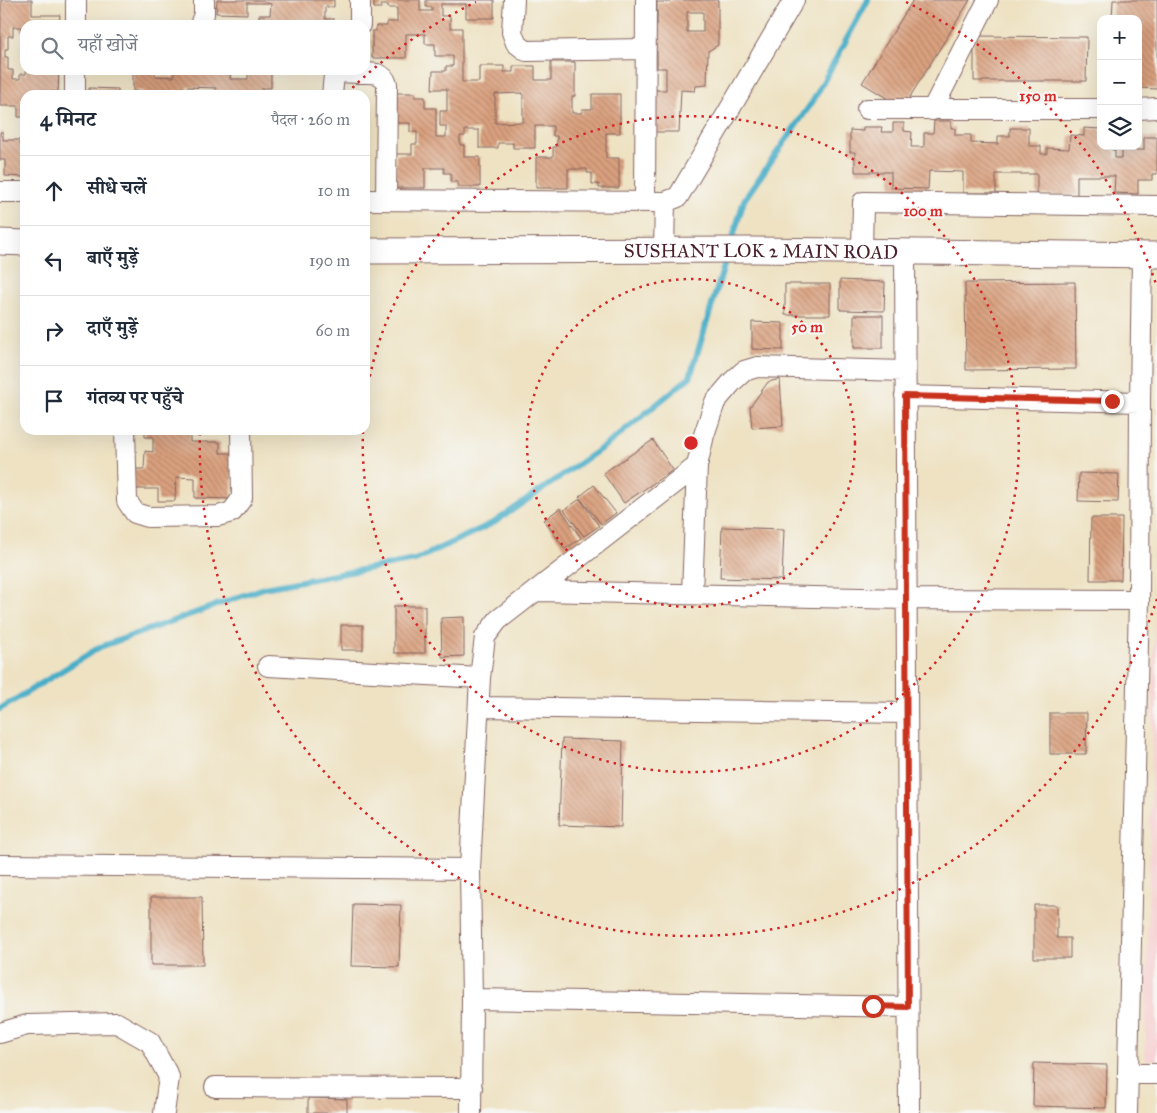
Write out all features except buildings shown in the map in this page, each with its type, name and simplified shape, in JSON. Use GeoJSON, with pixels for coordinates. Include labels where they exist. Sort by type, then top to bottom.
{"type":"FeatureCollection","features":[{"type":"Feature","properties":{"kind":"street"},"geometry":{"type":"LineString","coordinates":[[76,0],[76,20]]}},
{"type":"Feature","properties":{"kind":"street"},"geometry":{"type":"LineString","coordinates":[[202,20],[204,14],[204,0]]}},
{"type":"Feature","properties":{"kind":"street"},"geometry":{"type":"LineString","coordinates":[[360,0],[360,20]]}},
{"type":"Feature","properties":{"kind":"street"},"geometry":{"type":"LineString","coordinates":[[514,0],[512,32],[516,43],[526,51],[645,49]]}},
{"type":"Feature","properties":{"kind":"street"},"geometry":{"type":"LineString","coordinates":[[645,202],[646,0]]}},
{"type":"Feature","properties":{"kind":"street"},"geometry":{"type":"LineString","coordinates":[[370,200],[665,202],[678,197],[794,0]]}},
{"type":"Feature","properties":{"kind":"street"},"geometry":{"type":"LineString","coordinates":[[932,110],[988,0]]}},
{"type":"Feature","properties":{"kind":"street"},"geometry":{"type":"LineString","coordinates":[[370,72],[378,73],[385,78],[387,84],[386,200]]}},
{"type":"Feature","properties":{"kind":"street"},"geometry":{"type":"LineString","coordinates":[[75,75],[75,90]]}},
{"type":"Feature","properties":{"kind":"street"},"geometry":{"type":"LineString","coordinates":[[332,90],[334,75]]}},
{"type":"Feature","properties":{"kind":"street"},"geometry":{"type":"LineString","coordinates":[[1142,109],[1157,108]]}},
{"type":"Feature","properties":{"kind":"street"},"geometry":{"type":"LineString","coordinates":[[867,109],[1097,109]]}},
{"type":"Feature","properties":{"kind":"street"},"geometry":{"type":"LineString","coordinates":[[0,192],[20,192]]}},
{"type":"Feature","properties":{"kind":"street"},"geometry":{"type":"LineString","coordinates":[[664,250],[665,202]]}},
{"type":"Feature","properties":{"kind":"street"},"geometry":{"type":"LineString","coordinates":[[862,251],[863,202],[1157,206]]}},
{"type":"Feature","properties":{"kind":"street"},"geometry":{"type":"LineString","coordinates":[[0,242],[20,243]]}},
{"type":"Feature","properties":{"kind":"street","name":"SUSHANT LOK 2 MAIN ROAD"},"geometry":{"type":"LineString","coordinates":[[370,251],[729,250],[1150,256]]}},
{"type":"Feature","properties":{"kind":"street"},"geometry":{"type":"LineString","coordinates":[[905,252],[909,1113]]}},
{"type":"Feature","properties":{"kind":"street"},"geometry":{"type":"LineString","coordinates":[[1127,1113],[1139,600],[1140,402],[1150,256]]}},
{"type":"Feature","properties":{"kind":"street"},"geometry":{"type":"LineString","coordinates":[[692,593],[697,466],[704,435],[715,402],[732,381],[744,370],[757,367],[905,371]]}},
{"type":"Feature","properties":{"kind":"street"},"geometry":{"type":"LineString","coordinates":[[905,396],[1140,402]]}},
{"type":"Feature","properties":{"kind":"street"},"geometry":{"type":"LineString","coordinates":[[125,435],[127,501],[136,513],[148,517],[218,516],[232,512],[242,498],[241,435]]}},
{"type":"Feature","properties":{"kind":"street"},"geometry":{"type":"LineString","coordinates":[[471,1113],[470,869],[480,678],[485,637],[498,620],[697,466]]}},
{"type":"Feature","properties":{"kind":"street"},"geometry":{"type":"LineString","coordinates":[[538,590],[906,598],[1139,600]]}},
{"type":"Feature","properties":{"kind":"street"},"geometry":{"type":"LineString","coordinates":[[268,666],[480,678]]}},
{"type":"Feature","properties":{"kind":"street"},"geometry":{"type":"LineString","coordinates":[[479,707],[907,713]]}},
{"type":"Feature","properties":{"kind":"street"},"geometry":{"type":"LineString","coordinates":[[0,865],[470,869]]}},
{"type":"Feature","properties":{"kind":"street"},"geometry":{"type":"LineString","coordinates":[[472,999],[908,1007]]}},
{"type":"Feature","properties":{"kind":"street"},"geometry":{"type":"LineString","coordinates":[[0,1033],[27,1025],[117,1023],[150,1042],[169,1077],[164,1113]]}},
{"type":"Feature","properties":{"kind":"street"},"geometry":{"type":"LineString","coordinates":[[1128,1074],[1157,1074]]}},
{"type":"Feature","properties":{"kind":"street"},"geometry":{"type":"LineString","coordinates":[[215,1087],[472,1088]]}},
{"type":"Feature","properties":{"kind":"shaded area"},"geometry":{"type":"Polygon","coordinates":[[[1155,604],[1157,604],[1157,1060],[1145,1060],[1155,604]]]}},
{"type":"Feature","properties":{"kind":"waterway"},"geometry":{"type":"LineString","coordinates":[[731,244],[744,200],[813,101],[868,0]]}},
{"type":"Feature","properties":{"kind":"waterway"},"geometry":{"type":"LineString","coordinates":[[0,709],[100,647],[264,588],[415,560],[495,522],[609,443],[690,377],[727,256]]}},
{"type":"Feature","properties":{"kind":"route"},"geometry":{"type":"LineString","coordinates":[[873,1006],[908,1007],[905,396],[930,395],[1112,401]]}}]}
